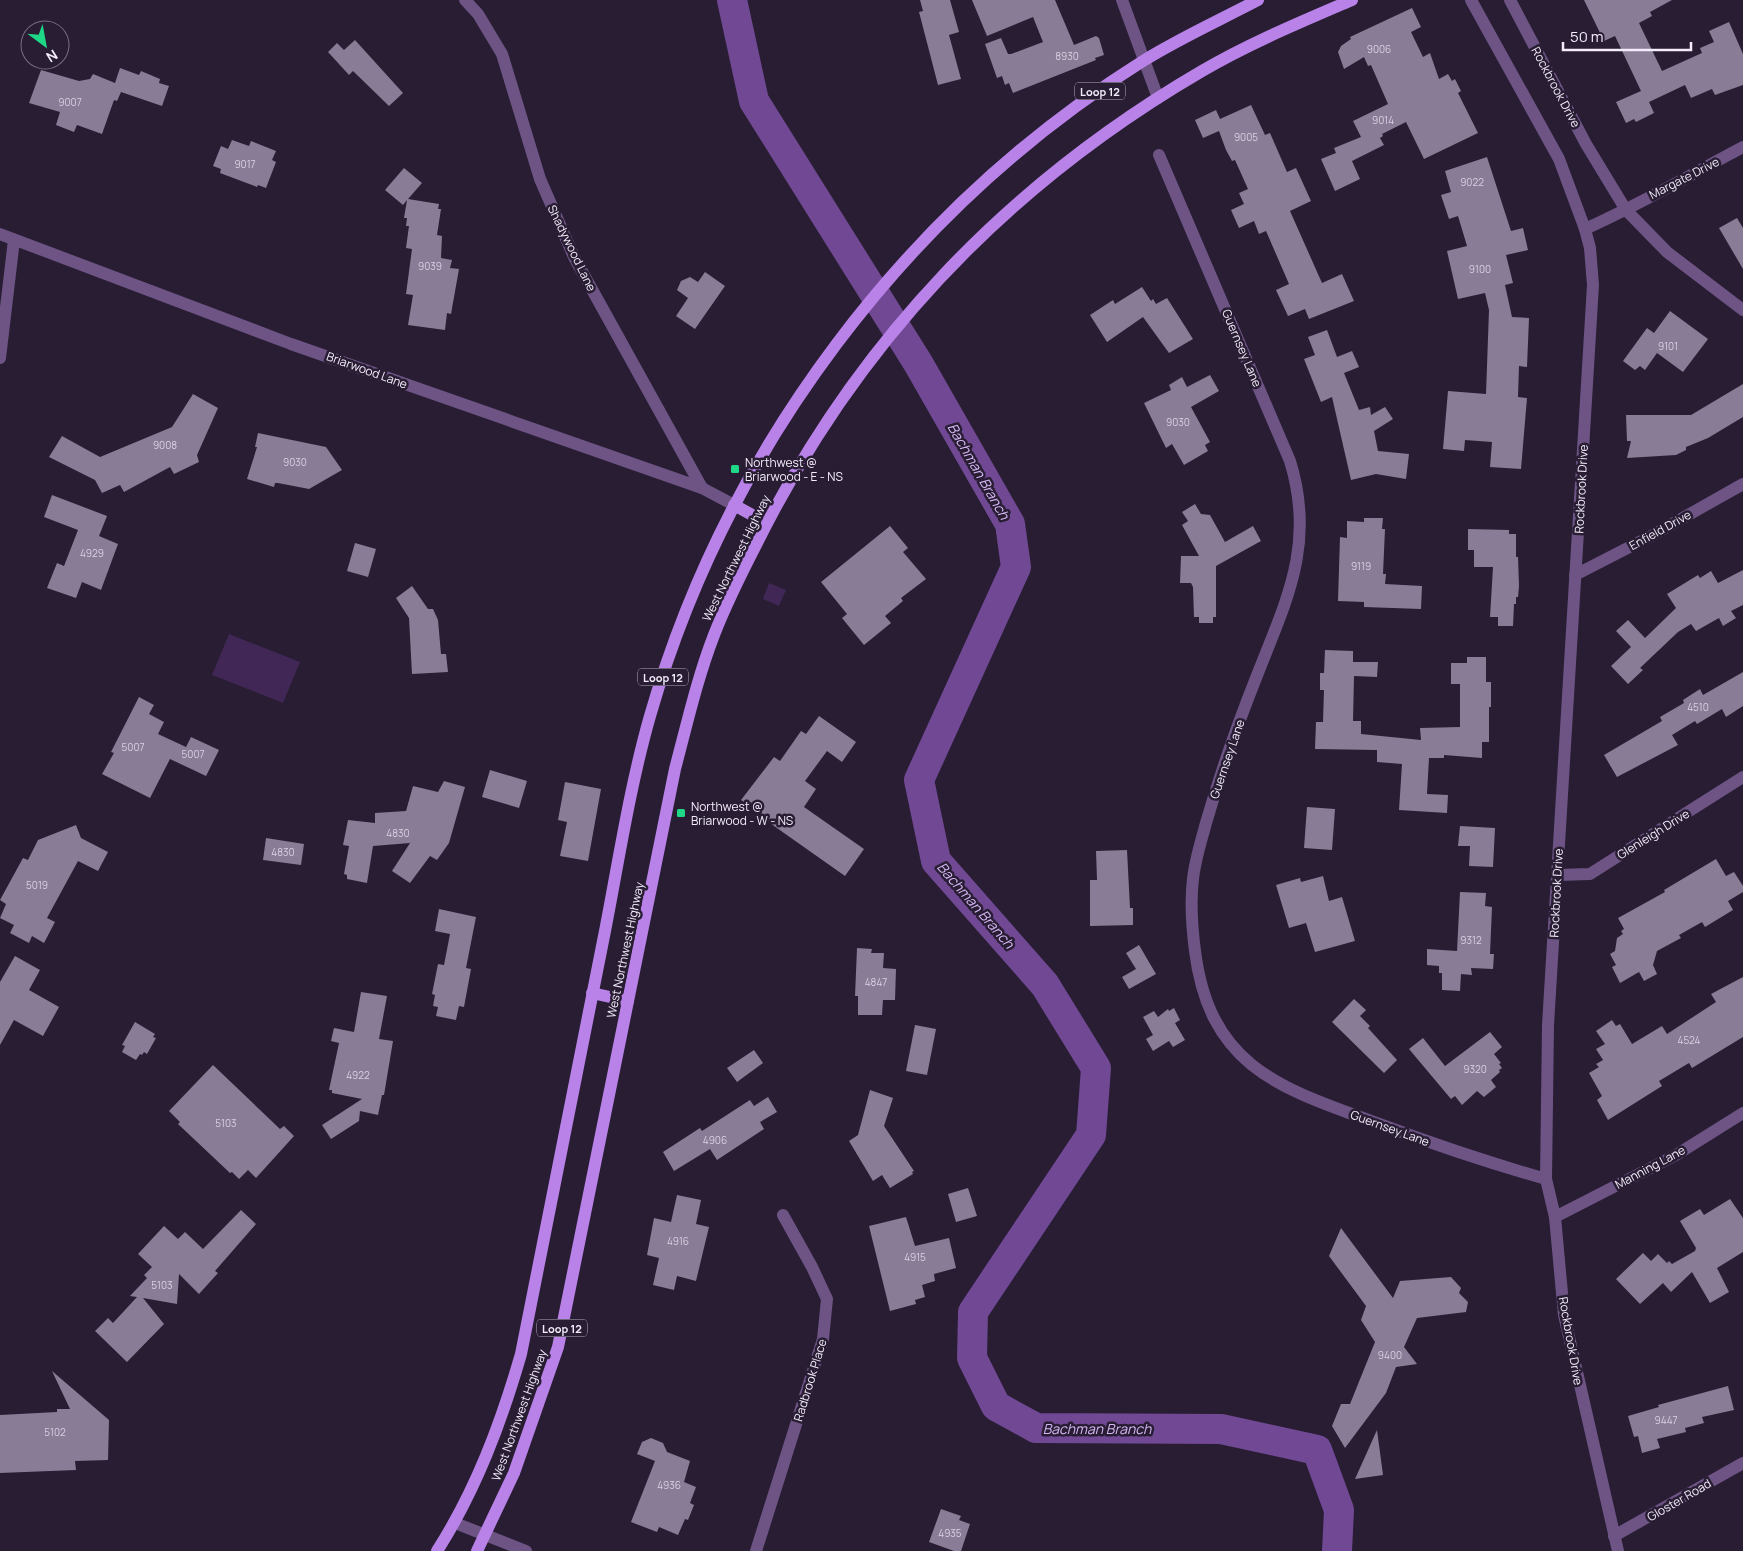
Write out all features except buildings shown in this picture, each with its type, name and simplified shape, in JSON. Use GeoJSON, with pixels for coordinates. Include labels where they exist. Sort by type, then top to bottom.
{"type":"FeatureCollection","features":[{"type":"Feature","properties":{"kind":"main road","name":"West Northwest Highway"},"geometry":{"type":"LineString","coordinates":[[437,1551],[455,1523],[485,1460],[510,1392],[521,1354],[618,857],[650,714],[692,597],[734,505],[797,398],[851,326],[889,279],[974,189],[1036,137],[1144,60],[1258,0]]}},
{"type":"Feature","properties":{"kind":"main road","name":"West Northwest Highway"},"geometry":{"type":"LineString","coordinates":[[476,1551],[485,1536],[517,1464],[558,1347],[675,769],[694,697],[713,637],[726,605],[791,479],[842,396],[900,323],[956,262],[1008,211],[1058,168],[1158,98],[1204,70],[1282,30],[1352,0]]}},
{"type":"Feature","properties":{"kind":"main road"},"geometry":{"type":"LineString","coordinates":[[734,505],[767,523]]}},
{"type":"Feature","properties":{"kind":"main road"},"geometry":{"type":"LineString","coordinates":[[592,993],[628,1000]]}},
{"type":"Feature","properties":{"kind":"street","name":"Shadywood Lane"},"geometry":{"type":"LineString","coordinates":[[465,0],[478,14],[502,54],[540,179],[574,257],[702,488]]}},
{"type":"Feature","properties":{"kind":"street"},"geometry":{"type":"LineString","coordinates":[[1122,0],[1158,98]]}},
{"type":"Feature","properties":{"kind":"street","name":"Rockbrook Drive"},"geometry":{"type":"LineString","coordinates":[[1471,0],[1559,159],[1585,229],[1590,248],[1593,285],[1559,819],[1558,875],[1548,1026],[1546,1179],[1555,1218],[1564,1315],[1618,1551]]}},
{"type":"Feature","properties":{"kind":"street","name":"Rockbrook Drive"},"geometry":{"type":"LineString","coordinates":[[1510,0],[1586,144],[1626,210],[1667,252],[1743,310]]}},
{"type":"Feature","properties":{"kind":"street","name":"Margate Drive"},"geometry":{"type":"LineString","coordinates":[[1626,210],[1645,198],[1743,147]]}},
{"type":"Feature","properties":{"kind":"street","name":"Guernsey Lane"},"geometry":{"type":"LineString","coordinates":[[1159,155],[1290,461],[1296,480],[1301,514],[1298,559],[1284,606],[1242,715],[1216,790],[1195,865],[1191,899],[1192,928],[1199,976],[1204,992],[1222,1033],[1233,1048],[1247,1061],[1281,1085],[1316,1102],[1494,1164],[1546,1179]]}},
{"type":"Feature","properties":{"kind":"street"},"geometry":{"type":"LineString","coordinates":[[1585,229],[1626,210]]}},
{"type":"Feature","properties":{"kind":"street","name":"Briarwood Lane"},"geometry":{"type":"LineString","coordinates":[[0,234],[134,282],[292,344],[702,488],[734,505]]}},
{"type":"Feature","properties":{"kind":"street"},"geometry":{"type":"LineString","coordinates":[[0,358],[14,240]]}},
{"type":"Feature","properties":{"kind":"street","name":"Enfield Drive"},"geometry":{"type":"LineString","coordinates":[[1575,575],[1651,536],[1743,484]]}},
{"type":"Feature","properties":{"kind":"street","name":"Glenleigh Drive"},"geometry":{"type":"LineString","coordinates":[[1558,875],[1590,874],[1743,777]]}},
{"type":"Feature","properties":{"kind":"street","name":"Manning Lane"},"geometry":{"type":"LineString","coordinates":[[1555,1218],[1676,1155],[1743,1113]]}},
{"type":"Feature","properties":{"kind":"street","name":"Radbrook Place"},"geometry":{"type":"LineString","coordinates":[[756,1551],[824,1339],[827,1299],[812,1267],[783,1215]]}},
{"type":"Feature","properties":{"kind":"street","name":"Gloster Road"},"geometry":{"type":"LineString","coordinates":[[1614,1536],[1743,1463]]}},
{"type":"Feature","properties":{"kind":"street"},"geometry":{"type":"LineString","coordinates":[[455,1523],[526,1551]]}},
{"type":"Feature","properties":{"kind":"shaded area"},"geometry":{"type":"Polygon","coordinates":[[[769,583],[786,590],[779,606],[763,599],[769,583]]]}},
{"type":"Feature","properties":{"kind":"shaded area"},"geometry":{"type":"Polygon","coordinates":[[[229,634],[300,662],[283,703],[212,675],[229,634]]]}},
{"type":"Feature","properties":{"kind":"waterway","name":"Bachman Branch"},"geometry":{"type":"LineString","coordinates":[[732,0],[754,101],[918,363],[1010,524],[1016,567],[919,780],[936,861],[1045,985],[1096,1068],[1091,1135],[973,1312],[972,1358],[996,1406],[1036,1428],[1221,1429],[1317,1450],[1339,1510],[1337,1551]]}},
{"type":"Feature","properties":{"kind":"place","name":"Northwest @ Briarwood - E - NS"},"geometry":{"type":"Point","coordinates":[735,469]}},
{"type":"Feature","properties":{"kind":"place","name":"Northwest @ Briarwood - W - NS"},"geometry":{"type":"Point","coordinates":[681,813]}}]}
